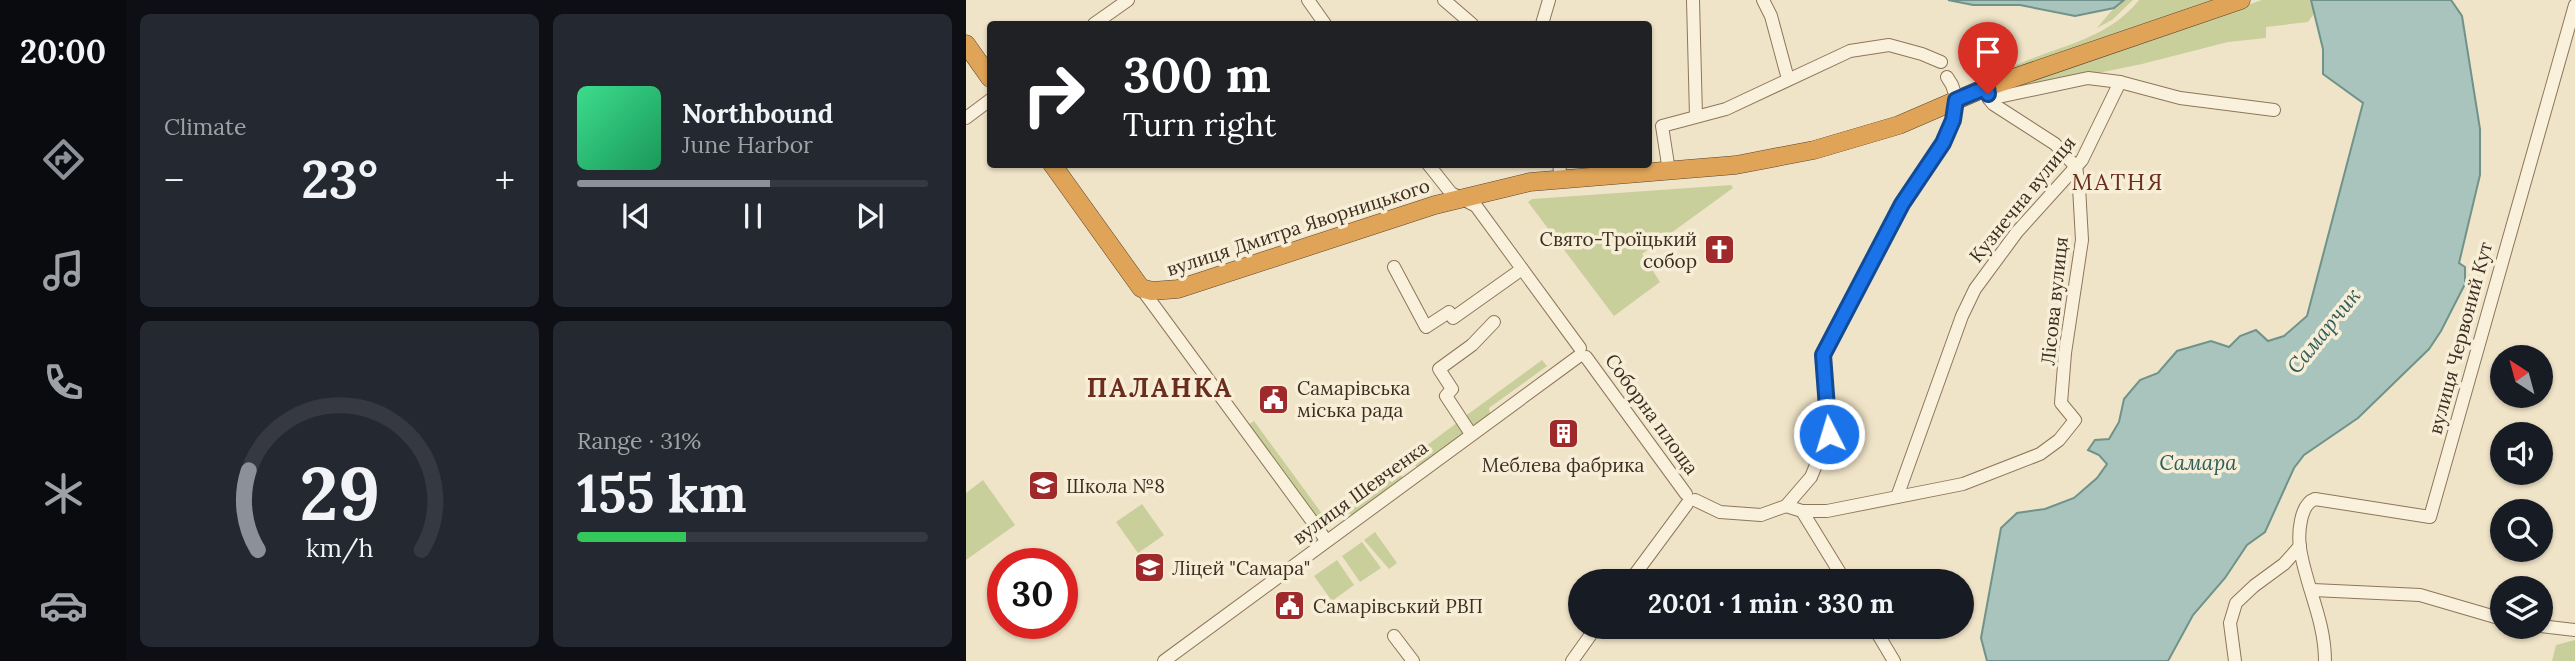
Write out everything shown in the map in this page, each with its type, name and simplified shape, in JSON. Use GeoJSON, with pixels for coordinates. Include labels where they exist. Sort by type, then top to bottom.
{"type":"FeatureCollection","features":[{"type":"Feature","properties":{"kind":"highway","name":"вулиця Дмитра Яворницького"},"geometry":{"type":"LineString","coordinates":[[1142,288],[1152,291],[1178,289],[1460,198],[1560,172],[1669,171],[1736,165],[1814,150],[1899,125],[1956,100],[1988,93],[2238,1]]}},
{"type":"Feature","properties":{"kind":"highway"},"geometry":{"type":"LineString","coordinates":[[966,44],[987,74]]}},
{"type":"Feature","properties":{"kind":"highway"},"geometry":{"type":"LineString","coordinates":[[1055,168],[1142,288]]}},
{"type":"Feature","properties":{"kind":"street"},"geometry":{"type":"LineString","coordinates":[[1098,21],[1128,0]]}},
{"type":"Feature","properties":{"kind":"street"},"geometry":{"type":"LineString","coordinates":[[1308,0],[1323,21]]}},
{"type":"Feature","properties":{"kind":"street"},"geometry":{"type":"LineString","coordinates":[[1444,0],[1468,21]]}},
{"type":"Feature","properties":{"kind":"street"},"geometry":{"type":"LineString","coordinates":[[1543,21],[1549,0]]}},
{"type":"Feature","properties":{"kind":"street"},"geometry":{"type":"LineString","coordinates":[[1693,0],[1696,116]]}},
{"type":"Feature","properties":{"kind":"street"},"geometry":{"type":"LineString","coordinates":[[1763,0],[1771,16],[1788,79]]}},
{"type":"Feature","properties":{"kind":"street","name":"вулиця Червоний Кут"},"geometry":{"type":"LineString","coordinates":[[2325,661],[2325,641],[2300,546],[2304,506],[2315,499],[2430,517],[2575,5]]}},
{"type":"Feature","properties":{"kind":"street"},"geometry":{"type":"LineString","coordinates":[[1669,171],[1662,126],[1726,108],[1850,51],[1889,45],[1941,62]]}},
{"type":"Feature","properties":{"kind":"street"},"geometry":{"type":"LineString","coordinates":[[1639,569],[1689,499],[1720,512],[1761,515],[1786,506],[1811,478],[1829,434],[1823,355],[1902,204],[1943,143],[1953,120],[1956,100],[1947,77]]}},
{"type":"Feature","properties":{"kind":"street"},"geometry":{"type":"LineString","coordinates":[[2076,167],[2055,144],[1993,104],[1988,93],[2088,78],[2120,82],[2180,98],[2274,110]]}},
{"type":"Feature","properties":{"kind":"street","name":"Кузнечна вулиця"},"geometry":{"type":"LineString","coordinates":[[1897,497],[1962,316],[1975,289],[2017,232],[2076,167],[2091,144],[2120,82]]}},
{"type":"Feature","properties":{"kind":"street"},"geometry":{"type":"LineString","coordinates":[[966,118],[987,102]]}},
{"type":"Feature","properties":{"kind":"street","name":"Лісова вулиця"},"geometry":{"type":"LineString","coordinates":[[1897,497],[1963,484],[2040,454],[2060,440],[2075,419],[2062,403],[2065,353],[2082,240],[2076,167]]}},
{"type":"Feature","properties":{"kind":"street","name":"Соборна площа"},"geometry":{"type":"LineString","coordinates":[[1431,168],[1444,187],[1476,206],[1689,499]]}},
{"type":"Feature","properties":{"kind":"street"},"geometry":{"type":"LineString","coordinates":[[1394,267],[1426,327],[1449,312],[1453,318],[1522,269]]}},
{"type":"Feature","properties":{"kind":"street"},"geometry":{"type":"LineString","coordinates":[[1142,288],[1326,540]]}},
{"type":"Feature","properties":{"kind":"street"},"geometry":{"type":"LineString","coordinates":[[1471,434],[1446,396],[1452,389],[1439,369],[1472,345],[1494,322]]}},
{"type":"Feature","properties":{"kind":"street","name":"вулиця Шевченка"},"geometry":{"type":"LineString","coordinates":[[1164,661],[1582,354]]}},
{"type":"Feature","properties":{"kind":"street"},"geometry":{"type":"LineString","coordinates":[[1786,506],[1802,511],[1827,511],[1897,497]]}},
{"type":"Feature","properties":{"kind":"street"},"geometry":{"type":"LineString","coordinates":[[1802,511],[1838,569]]}},
{"type":"Feature","properties":{"kind":"street"},"geometry":{"type":"LineString","coordinates":[[2235,661],[2230,623],[2236,603],[2284,564],[2300,546]]}},
{"type":"Feature","properties":{"kind":"street"},"geometry":{"type":"LineString","coordinates":[[2313,590],[2420,595],[2460,605],[2490,616]]}},
{"type":"Feature","properties":{"kind":"street"},"geometry":{"type":"LineString","coordinates":[[2553,627],[2575,630]]}},
{"type":"Feature","properties":{"kind":"street"},"geometry":{"type":"LineString","coordinates":[[1394,636],[1413,661]]}},
{"type":"Feature","properties":{"kind":"street"},"geometry":{"type":"LineString","coordinates":[[1572,661],[1588,639]]}},
{"type":"Feature","properties":{"kind":"street"},"geometry":{"type":"LineString","coordinates":[[1881,639],[1894,661]]}},
{"type":"Feature","properties":{"kind":"green space"},"geometry":{"type":"Polygon","coordinates":[[[2124,0],[2133,0],[2112,20],[2097,28],[2114,8],[2124,0]]]}},
{"type":"Feature","properties":{"kind":"green space"},"geometry":{"type":"Polygon","coordinates":[[[2139,0],[2212,0],[1994,76],[2108,27],[2125,15],[2139,0]]]}},
{"type":"Feature","properties":{"kind":"green space"},"geometry":{"type":"Polygon","coordinates":[[[2262,0],[2311,0],[2314,14],[2308,22],[2266,27],[2266,38],[2228,42],[2142,64],[2025,88],[2007,88],[2262,0]]]}},
{"type":"Feature","properties":{"kind":"green space"},"geometry":{"type":"Polygon","coordinates":[[[1731,185],[1733,188],[1642,254],[1660,282],[1614,316],[1528,202],[1532,199],[1731,185]]]}},
{"type":"Feature","properties":{"kind":"green space"},"geometry":{"type":"Polygon","coordinates":[[[1542,360],[1547,366],[1489,408],[1490,414],[1475,425],[1468,423],[1464,417],[1542,360]]]}},
{"type":"Feature","properties":{"kind":"green space"},"geometry":{"type":"Polygon","coordinates":[[[1254,421],[1323,515],[1316,520],[1248,425],[1254,421]]]}},
{"type":"Feature","properties":{"kind":"green space"},"geometry":{"type":"Polygon","coordinates":[[[1458,422],[1464,432],[1417,468],[1410,458],[1458,422]]]}},
{"type":"Feature","properties":{"kind":"green space"},"geometry":{"type":"Polygon","coordinates":[[[1398,467],[1402,472],[1402,481],[1354,516],[1341,510],[1398,467]]]}},
{"type":"Feature","properties":{"kind":"green space"},"geometry":{"type":"Polygon","coordinates":[[[983,480],[1015,525],[966,560],[966,493],[983,480]]]}},
{"type":"Feature","properties":{"kind":"green space"},"geometry":{"type":"Polygon","coordinates":[[[1142,504],[1164,535],[1138,553],[1116,522],[1142,504]]]}},
{"type":"Feature","properties":{"kind":"green space"},"geometry":{"type":"Polygon","coordinates":[[[1375,532],[1397,563],[1389,569],[1364,540],[1375,532]]]}},
{"type":"Feature","properties":{"kind":"green space"},"geometry":{"type":"Polygon","coordinates":[[[1362,542],[1381,568],[1360,582],[1342,556],[1362,542]]]}},
{"type":"Feature","properties":{"kind":"green space"},"geometry":{"type":"Polygon","coordinates":[[[1337,560],[1354,585],[1332,601],[1314,576],[1337,560]]]}},
{"type":"Feature","properties":{"kind":"green space"},"geometry":{"type":"Polygon","coordinates":[[[2575,640],[2575,661],[2552,661],[2556,645],[2575,640]]]}},
{"type":"Feature","properties":{"kind":"water"},"geometry":{"type":"Polygon","coordinates":[[[1948,0],[2124,0],[2114,8],[2075,16],[2020,5],[1973,5],[1948,0]]]}},
{"type":"Feature","properties":{"kind":"water","name":"Самара"},"geometry":{"type":"Polygon","coordinates":[[[2311,0],[2451,0],[2462,16],[2480,129],[2480,175],[2459,263],[2465,267],[2465,284],[2429,349],[2358,418],[2304,455],[2294,468],[2265,532],[2247,545],[2225,578],[2193,615],[2168,661],[1987,661],[1981,638],[2001,528],[2017,513],[2045,509],[2074,498],[2097,478],[2107,464],[2099,455],[2088,450],[2095,440],[2109,439],[2119,422],[2124,399],[2140,380],[2158,373],[2177,351],[2211,341],[2229,347],[2240,336],[2256,330],[2268,341],[2284,336],[2307,316],[2363,103],[2323,74],[2323,49],[2311,0]]]}},
{"type":"Feature","properties":{"kind":"place","name":"Свято-Троїцький собор"},"geometry":{"type":"Point","coordinates":[1720,250]}},
{"type":"Feature","properties":{"kind":"place","name":"Самарівська міська рада"},"geometry":{"type":"Point","coordinates":[1274,399]}},
{"type":"Feature","properties":{"kind":"place","name":"Меблева фабрика"},"geometry":{"type":"Point","coordinates":[1563,434]}},
{"type":"Feature","properties":{"kind":"place","name":"Школа №8"},"geometry":{"type":"Point","coordinates":[1043,486]}},
{"type":"Feature","properties":{"kind":"place","name":"Ліцей \"Самара\""},"geometry":{"type":"Point","coordinates":[1149,568]}},
{"type":"Feature","properties":{"kind":"place","name":"Самарівський РВП"},"geometry":{"type":"Point","coordinates":[1290,606]}},
{"type":"Feature","properties":{"kind":"district","name":"МАТНЯ"},"geometry":{"type":"Point","coordinates":[2118,182]}},
{"type":"Feature","properties":{"kind":"district","name":"ПАЛАНКА"},"geometry":{"type":"Point","coordinates":[1160,388]}},
{"type":"Feature","properties":{"kind":"route"},"geometry":{"type":"LineString","coordinates":[[1829,434],[1823,355],[1902,204],[1943,143],[1953,120],[1956,100],[1987,87],[1988,94]]}},
{"type":"Feature","properties":{"kind":"water label","name":"Самарчик"},"geometry":{"type":"Point","coordinates":[2324,331]}}]}
